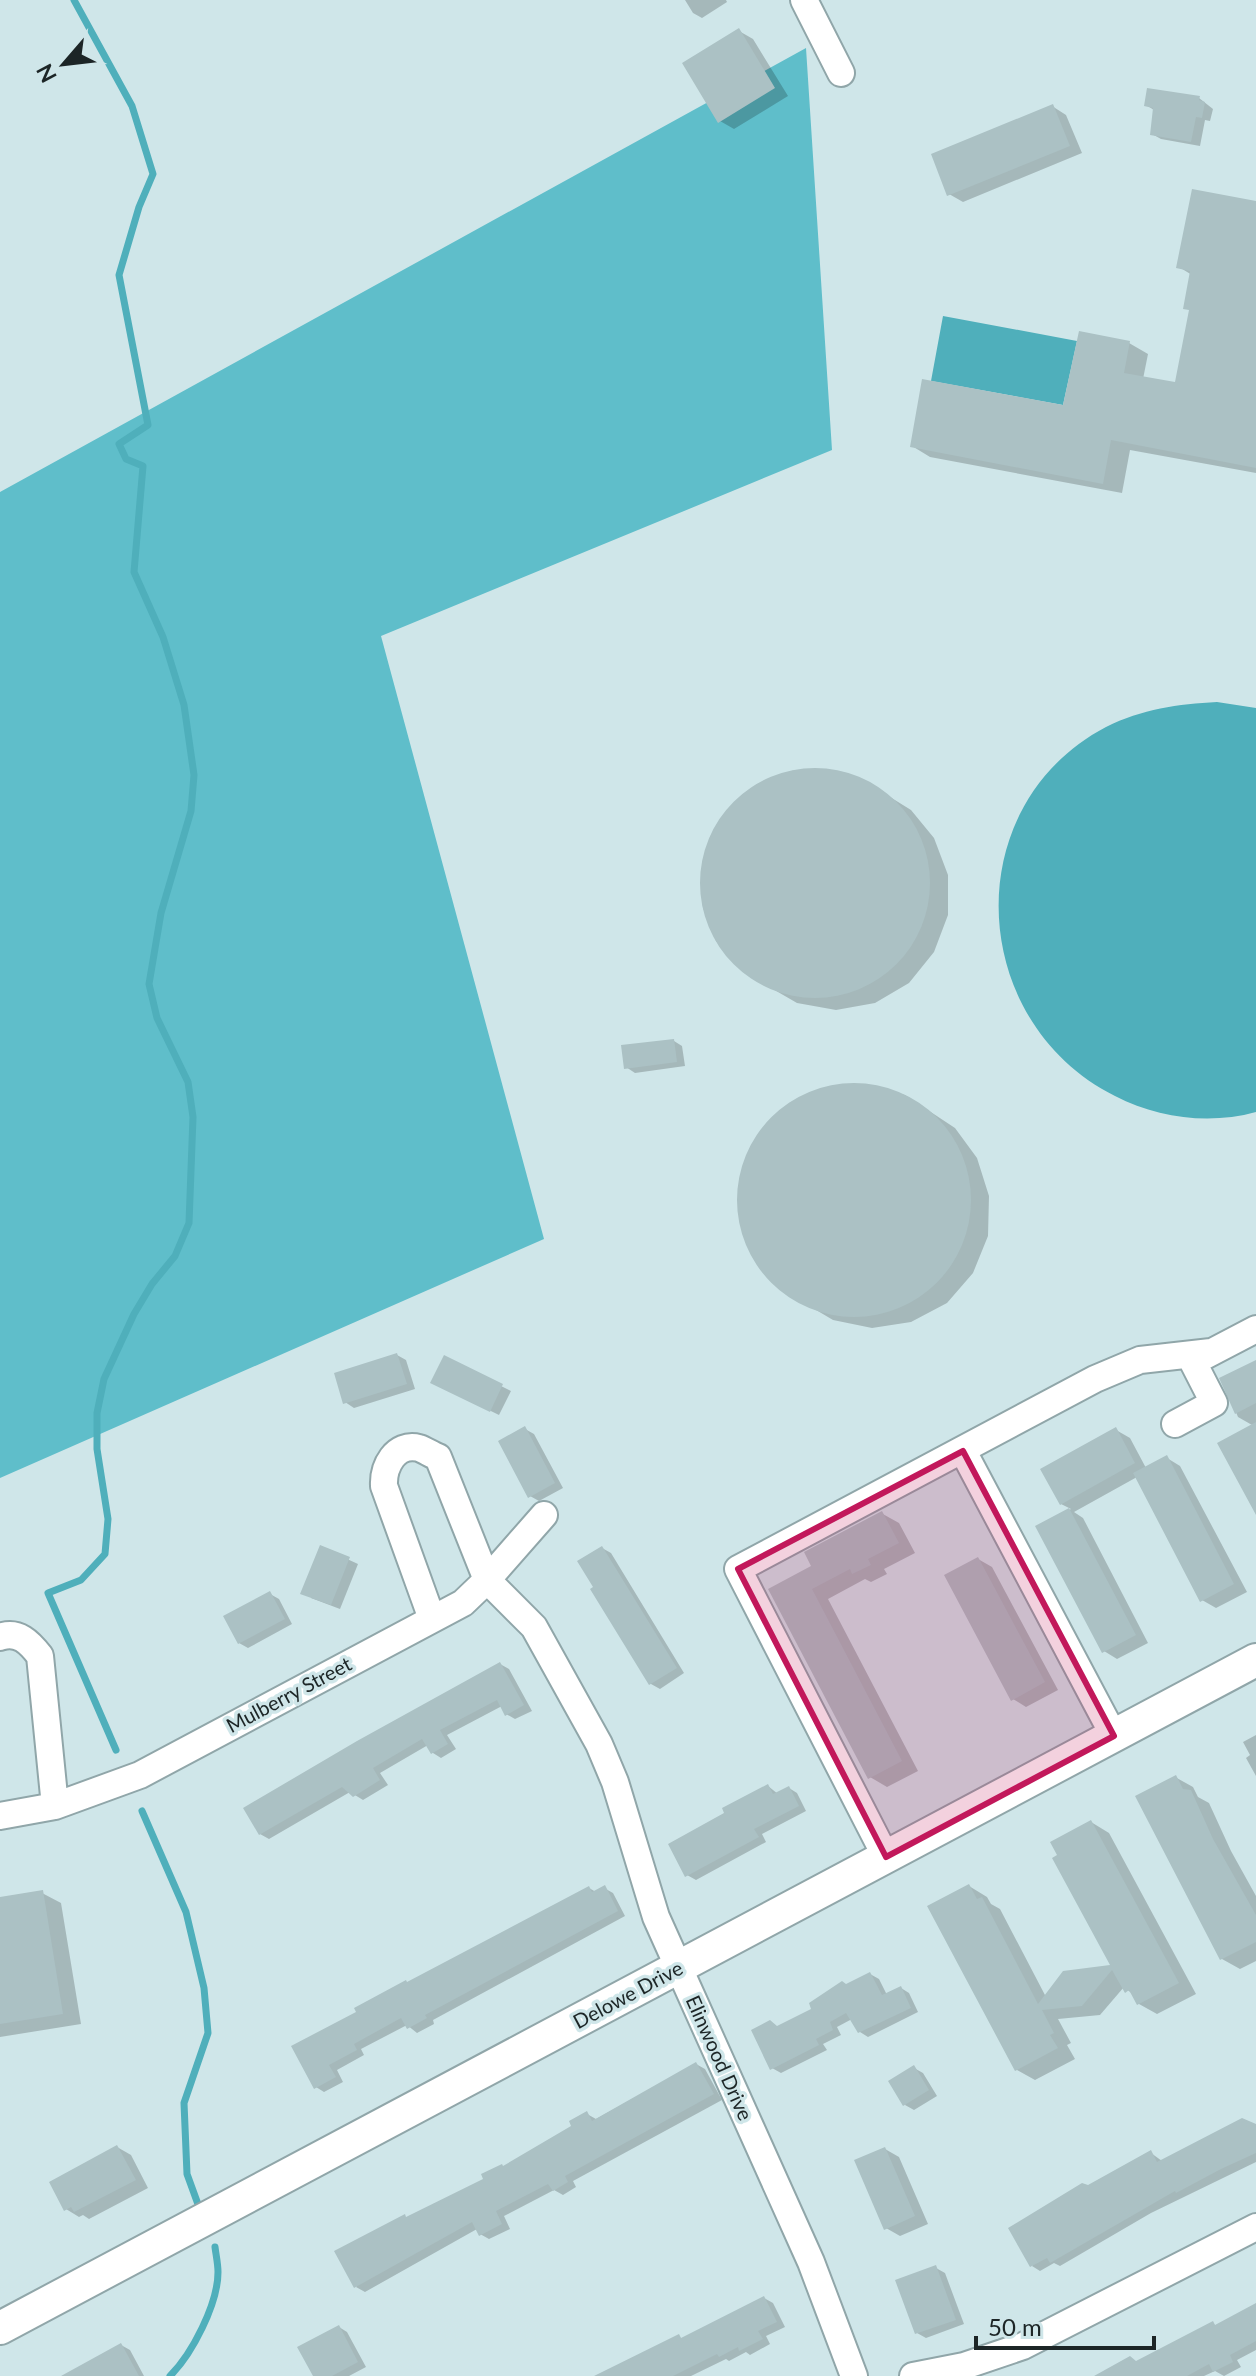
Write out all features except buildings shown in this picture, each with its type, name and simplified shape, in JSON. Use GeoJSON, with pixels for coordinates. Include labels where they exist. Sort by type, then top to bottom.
{"type":"FeatureCollection","features":[{"type":"Feature","properties":{"kind":"street"},"geometry":{"type":"LineString","coordinates":[[804,0],[841,73]]}},
{"type":"Feature","properties":{"kind":"street"},"geometry":{"type":"LineString","coordinates":[[1175,1424],[1214,1403],[1193,1362],[1256,1329]]}},
{"type":"Feature","properties":{"kind":"street"},"geometry":{"type":"LineString","coordinates":[[886,1857],[738,1569],[1095,1379],[1140,1360],[1211,1352]]}},
{"type":"Feature","properties":{"kind":"street"},"geometry":{"type":"LineString","coordinates":[[432,1619],[384,1486],[384,1473],[391,1458],[402,1449],[417,1447],[438,1457],[487,1580]]}},
{"type":"Feature","properties":{"kind":"street"},"geometry":{"type":"LineString","coordinates":[[963,1451],[1114,1736]]}},
{"type":"Feature","properties":{"kind":"street","name":"Mulberry Street"},"geometry":{"type":"LineString","coordinates":[[0,1816],[55,1806],[140,1775],[463,1603],[544,1515]]}},
{"type":"Feature","properties":{"kind":"street","name":"Elinwood Drive"},"geometry":{"type":"LineString","coordinates":[[487,1580],[534,1627],[599,1744],[615,1782],[656,1917],[811,2262],[854,2376]]}},
{"type":"Feature","properties":{"kind":"street"},"geometry":{"type":"LineString","coordinates":[[0,1637],[5,1634],[26,1639],[40,1656],[55,1806]]}},
{"type":"Feature","properties":{"kind":"street","name":"Delowe Drive"},"geometry":{"type":"LineString","coordinates":[[0,2328],[1256,1660]]}},
{"type":"Feature","properties":{"kind":"street"},"geometry":{"type":"LineString","coordinates":[[913,2376],[964,2366],[1023,2346],[1256,2227]]}},
{"type":"Feature","properties":{"kind":"highlighted area"},"geometry":{"type":"Polygon","coordinates":[[[963,1451],[1114,1736],[886,1857],[738,1569],[963,1451]]]}},
{"type":"Feature","properties":{"kind":"shaded area"},"geometry":{"type":"Polygon","coordinates":[[[806,48],[832,450],[381,636],[544,1239],[0,1478],[0,492],[806,48]]]}},
{"type":"Feature","properties":{"kind":"shaded area"},"geometry":{"type":"Polygon","coordinates":[[[943,316],[1077,341],[1063,405],[931,381],[943,316]]]}},
{"type":"Feature","properties":{"kind":"shaded area"},"geometry":{"type":"Polygon","coordinates":[[[1217,702],[1256,708],[1256,1112],[1220,1118],[1184,1117],[1131,1104],[1066,1062],[1030,1018],[1008,968],[999,913],[1004,859],[1023,808],[1057,763],[1106,727],[1133,716],[1160,708],[1217,702]]]}},
{"type":"Feature","properties":{"kind":"waterway"},"geometry":{"type":"LineString","coordinates":[[74,0],[132,106],[153,174],[139,207],[119,275],[148,425],[119,444],[126,459],[143,466],[134,572],[163,637],[184,705],[194,775],[191,811],[161,913],[149,984],[157,1018],[188,1082],[193,1117],[189,1223],[175,1256],[152,1284],[134,1314],[104,1379],[97,1413],[97,1449],[108,1519],[105,1554],[81,1580],[48,1593],[116,1750]]}},
{"type":"Feature","properties":{"kind":"waterway"},"geometry":{"type":"LineString","coordinates":[[142,1811],[186,1912],[204,1988],[208,2033],[184,2103],[187,2174],[199,2207]]}},
{"type":"Feature","properties":{"kind":"waterway"},"geometry":{"type":"LineString","coordinates":[[170,2376],[195,2342],[214,2299],[218,2269],[215,2247]]}}]}
